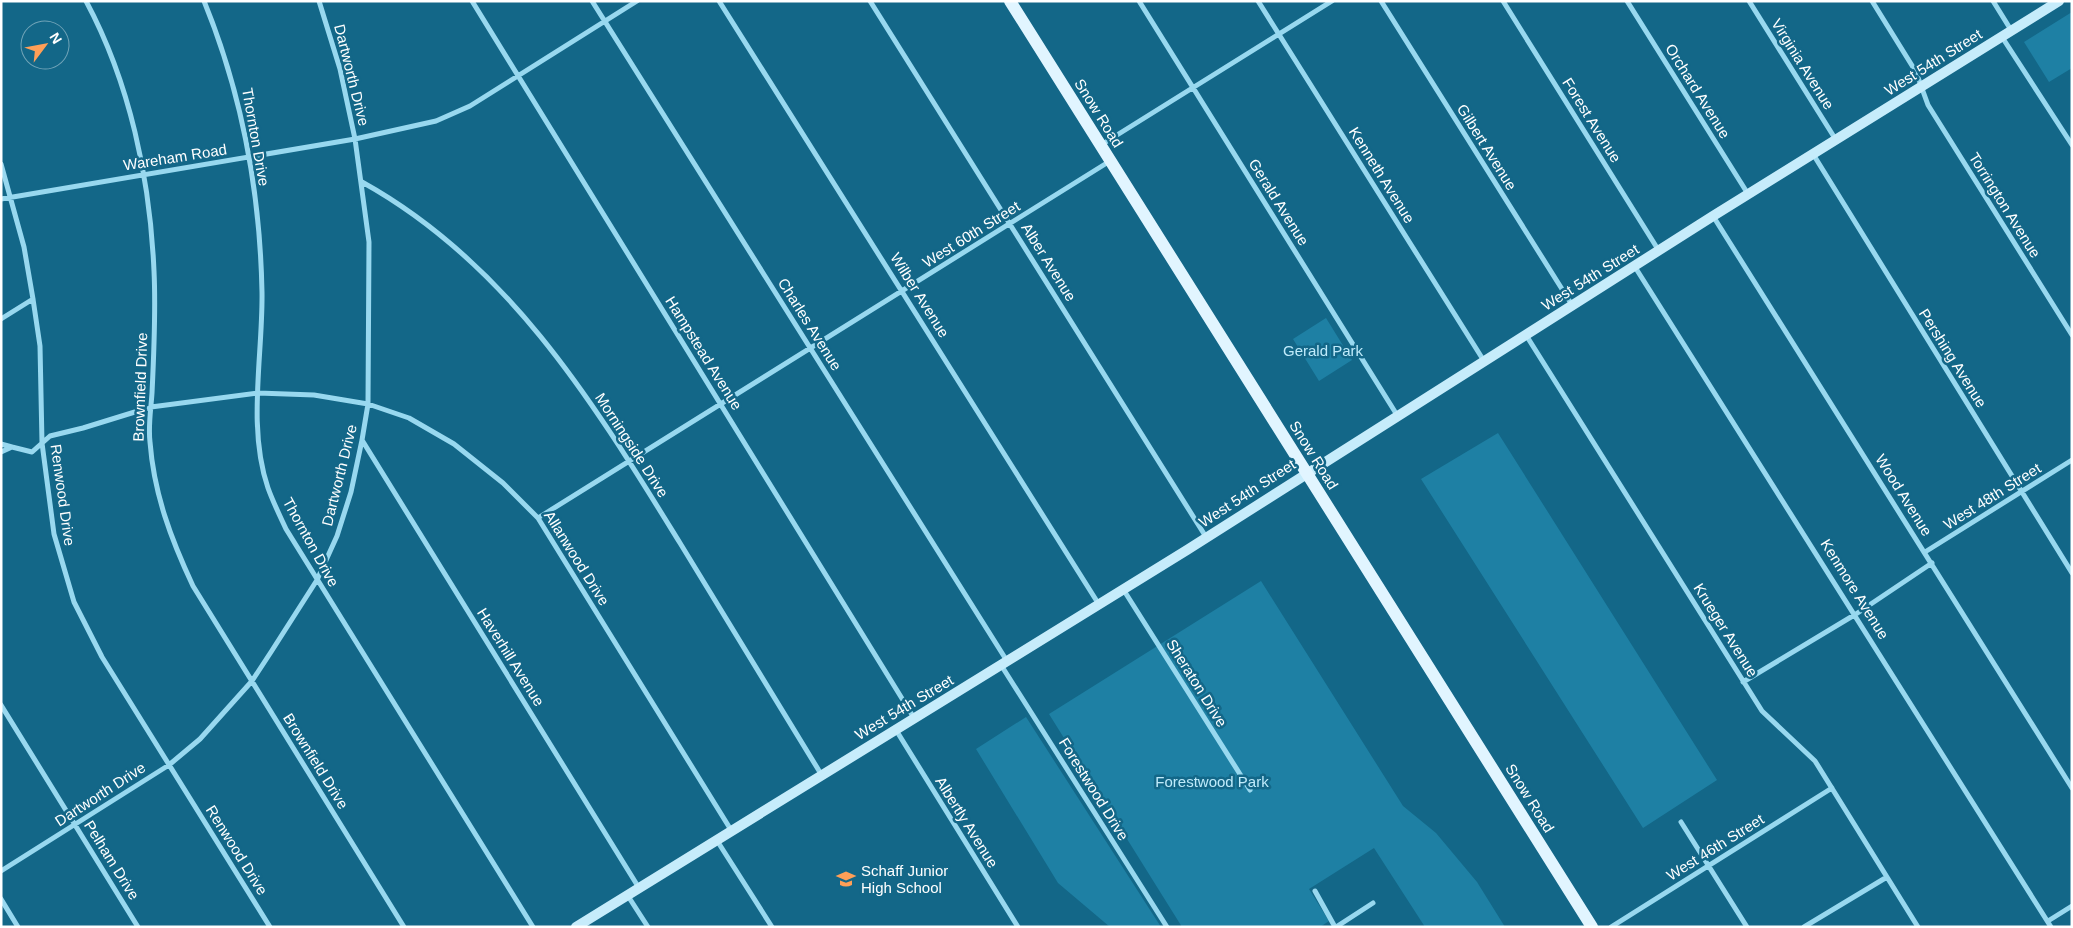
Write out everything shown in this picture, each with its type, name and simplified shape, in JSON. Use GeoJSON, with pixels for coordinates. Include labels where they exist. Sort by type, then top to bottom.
{"type":"FeatureCollection","features":[{"type":"Feature","properties":{"kind":"main road","name":"Snow Road"},"geometry":{"type":"LineString","coordinates":[[1010,1],[1592,927]]}},
{"type":"Feature","properties":{"kind":"street","name":"Brownfield Drive"},"geometry":{"type":"LineString","coordinates":[[86,1],[112,59],[128,104],[144,175],[154,270],[155,332],[149,440],[157,496],[172,543],[193,586],[404,927]]}},
{"type":"Feature","properties":{"kind":"street","name":"Thornton Drive"},"geometry":{"type":"LineString","coordinates":[[204,1],[234,83],[250,158],[262,293],[258,437],[267,487],[286,530],[533,927]]}},
{"type":"Feature","properties":{"kind":"street","name":"Dartworth Drive"},"geometry":{"type":"LineString","coordinates":[[1,871],[169,765],[200,739],[252,681],[317,580],[337,536],[351,492],[368,404],[369,242],[355,139],[340,69],[319,1]]}},
{"type":"Feature","properties":{"kind":"street","name":"Hampstead Avenue"},"geometry":{"type":"LineString","coordinates":[[472,1],[914,718]]}},
{"type":"Feature","properties":{"kind":"street","name":"Charles Avenue"},"geometry":{"type":"LineString","coordinates":[[592,1],[811,349],[1004,663]]}},
{"type":"Feature","properties":{"kind":"street","name":"Wareham Road"},"geometry":{"type":"LineString","coordinates":[[1,199],[250,158],[355,139],[436,121],[470,106],[638,1]]}},
{"type":"Feature","properties":{"kind":"street","name":"Wilber Avenue"},"geometry":{"type":"LineString","coordinates":[[719,1],[1098,604]]}},
{"type":"Feature","properties":{"kind":"street","name":"Alber Avenue"},"geometry":{"type":"LineString","coordinates":[[870,1],[1206,537]]}},
{"type":"Feature","properties":{"kind":"street","name":"Gerald Avenue"},"geometry":{"type":"LineString","coordinates":[[1139,1],[1398,416]]}},
{"type":"Feature","properties":{"kind":"street","name":"Kenneth Avenue"},"geometry":{"type":"LineString","coordinates":[[1258,1],[1484,362]]}},
{"type":"Feature","properties":{"kind":"street"},"geometry":{"type":"LineString","coordinates":[[1100,145],[1332,1]]}},
{"type":"Feature","properties":{"kind":"street","name":"Gilbert Avenue"},"geometry":{"type":"LineString","coordinates":[[1381,1],[1572,306]]}},
{"type":"Feature","properties":{"kind":"street","name":"Forest Avenue"},"geometry":{"type":"LineString","coordinates":[[1503,1],[1660,251]]}},
{"type":"Feature","properties":{"kind":"street","name":"Orchard Avenue"},"geometry":{"type":"LineString","coordinates":[[1626,1],[1748,194]]}},
{"type":"Feature","properties":{"kind":"street","name":"Virginia Avenue"},"geometry":{"type":"LineString","coordinates":[[1749,1],[1836,140]]}},
{"type":"Feature","properties":{"kind":"street","name":"Torrington Avenue"},"geometry":{"type":"LineString","coordinates":[[1872,1],[1916,72],[1925,100],[2072,335]]}},
{"type":"Feature","properties":{"kind":"street"},"geometry":{"type":"LineString","coordinates":[[1993,1],[2012,31]]}},
{"type":"Feature","properties":{"kind":"street","name":"West 54th Street"},"geometry":{"type":"LineString","coordinates":[[576,927],[1123,589],[1748,194],[2060,1]]}},
{"type":"Feature","properties":{"kind":"street"},"geometry":{"type":"LineString","coordinates":[[2002,37],[2072,145]]}},
{"type":"Feature","properties":{"kind":"street","name":"Pershing Avenue"},"geometry":{"type":"LineString","coordinates":[[1813,154],[2072,574]]}},
{"type":"Feature","properties":{"kind":"street","name":"West 60th Street"},"geometry":{"type":"LineString","coordinates":[[538,518],[903,292],[1110,161]]}},
{"type":"Feature","properties":{"kind":"street","name":"Renwood Drive"},"geometry":{"type":"LineString","coordinates":[[1,164],[24,246],[33,299],[40,346],[42,442],[54,534],[74,602],[102,657],[270,927]]}},
{"type":"Feature","properties":{"kind":"street","name":"Morningside Drive"},"geometry":{"type":"LineString","coordinates":[[362,182],[392,199],[433,228],[527,318],[571,373],[629,461],[821,774]]}},
{"type":"Feature","properties":{"kind":"street","name":"Wood Avenue"},"geometry":{"type":"LineString","coordinates":[[1714,216],[2072,788]]}},
{"type":"Feature","properties":{"kind":"street","name":"Kenmore Avenue"},"geometry":{"type":"LineString","coordinates":[[1635,267],[2052,927]]}},
{"type":"Feature","properties":{"kind":"street"},"geometry":{"type":"LineString","coordinates":[[1,319],[33,299]]}},
{"type":"Feature","properties":{"kind":"street","name":"Krueger Avenue"},"geometry":{"type":"LineString","coordinates":[[1526,335],[1762,711],[1815,761],[1918,927]]}},
{"type":"Feature","properties":{"kind":"street","name":"Allanwood Drive"},"geometry":{"type":"LineString","coordinates":[[1,452],[12,447],[32,452],[50,436],[151,407],[258,393],[314,395],[368,404],[409,418],[454,444],[503,483],[538,518],[731,830]]}},
{"type":"Feature","properties":{"kind":"street","name":"Haverhill Avenue"},"geometry":{"type":"LineString","coordinates":[[362,440],[639,888]]}},
{"type":"Feature","properties":{"kind":"street"},"geometry":{"type":"LineString","coordinates":[[1,444],[12,447]]}},
{"type":"Feature","properties":{"kind":"street","name":"West 48th Street"},"geometry":{"type":"LineString","coordinates":[[1925,552],[2072,460]]}},
{"type":"Feature","properties":{"kind":"street"},"geometry":{"type":"LineString","coordinates":[[1743,682],[1856,614],[1932,563]]}},
{"type":"Feature","properties":{"kind":"street","name":"Sheraton Drive"},"geometry":{"type":"LineString","coordinates":[[1123,589],[1250,790]]}},
{"type":"Feature","properties":{"kind":"street","name":"Forestwood Drive"},"geometry":{"type":"LineString","coordinates":[[1004,663],[1167,927]]}},
{"type":"Feature","properties":{"kind":"street","name":"Pelham Drive"},"geometry":{"type":"LineString","coordinates":[[1,705],[138,927]]}},
{"type":"Feature","properties":{"kind":"street","name":"Albertly Avenue"},"geometry":{"type":"LineString","coordinates":[[895,730],[1018,927]]}},
{"type":"Feature","properties":{"kind":"street","name":"West 46th Street"},"geometry":{"type":"LineString","coordinates":[[1611,927],[1832,788]]}},
{"type":"Feature","properties":{"kind":"street"},"geometry":{"type":"LineString","coordinates":[[1681,822],[1747,927]]}},
{"type":"Feature","properties":{"kind":"street"},"geometry":{"type":"LineString","coordinates":[[716,839],[772,927]]}},
{"type":"Feature","properties":{"kind":"street"},"geometry":{"type":"LineString","coordinates":[[1804,927],[1886,876]]}},
{"type":"Feature","properties":{"kind":"street"},"geometry":{"type":"LineString","coordinates":[[1315,891],[1336,927],[1373,903]]}},
{"type":"Feature","properties":{"kind":"street"},"geometry":{"type":"LineString","coordinates":[[628,895],[648,927]]}},
{"type":"Feature","properties":{"kind":"street"},"geometry":{"type":"LineString","coordinates":[[1,899],[18,927]]}},
{"type":"Feature","properties":{"kind":"street"},"geometry":{"type":"LineString","coordinates":[[2048,921],[2072,906]]}},
{"type":"Feature","properties":{"kind":"green space"},"geometry":{"type":"Polygon","coordinates":[[[2072,12],[2072,68],[2049,82],[2024,42],[2072,12]]]}},
{"type":"Feature","properties":{"kind":"green space","name":"Gerald Park"},"geometry":{"type":"Polygon","coordinates":[[[1326,318],[1352,360],[1319,381],[1293,339],[1326,318]]]}},
{"type":"Feature","properties":{"kind":"green space"},"geometry":{"type":"Polygon","coordinates":[[[1498,433],[1717,780],[1643,828],[1421,479],[1498,433]]]}},
{"type":"Feature","properties":{"kind":"green space","name":"Forestwood Park"},"geometry":{"type":"Polygon","coordinates":[[[1261,581],[1403,806],[1436,833],[1477,882],[1505,927],[1425,927],[1374,848],[1309,889],[1329,921],[1320,927],[1182,927],[1049,714],[1261,581]]]}},
{"type":"Feature","properties":{"kind":"green space"},"geometry":{"type":"Polygon","coordinates":[[[1026,717],[1161,927],[1110,927],[1058,883],[976,749],[1026,717]]]}},
{"type":"Feature","properties":{"kind":"place","name":"Schaff Junior High School"},"geometry":{"type":"Point","coordinates":[846,879]}}]}
